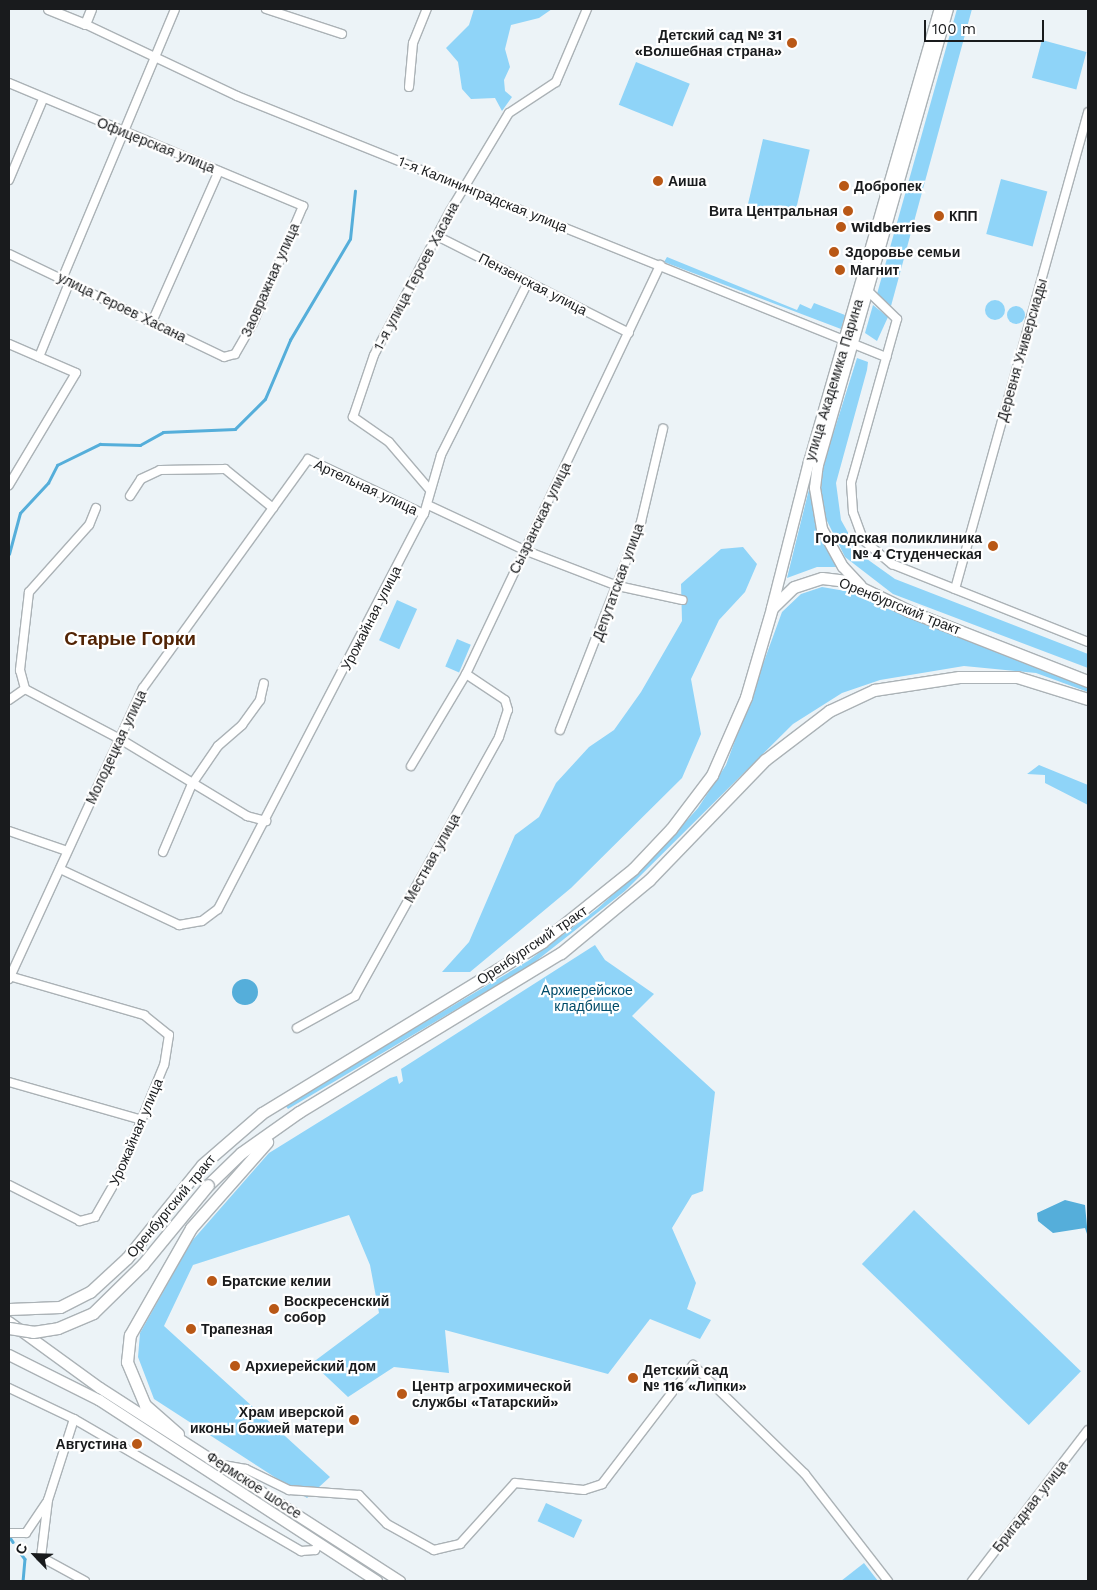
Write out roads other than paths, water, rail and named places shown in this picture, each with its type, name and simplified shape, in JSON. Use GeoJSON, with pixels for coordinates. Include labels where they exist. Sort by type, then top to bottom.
{"type":"FeatureCollection","features":[{"type":"Feature","properties":{"kind":"main road","name":"улица Академика Парина"},"geometry":{"type":"LineString","coordinates":[[772,608],[849,342],[940,9]]}},
{"type":"Feature","properties":{"kind":"main road","name":"улица Академика Парина"},"geometry":{"type":"LineString","coordinates":[[863,588],[831,548],[816,488],[849,342],[869,292],[948,9]]}},
{"type":"Feature","properties":{"kind":"main road","name":"Оренбургский тракт"},"geometry":{"type":"LineString","coordinates":[[9,1309],[60,1306],[90,1292],[127,1258],[202,1165],[262,1112],[542,942],[633,869],[671,829],[712,775],[746,698],[772,608],[809,581],[834,579],[863,588],[909,611],[1088,680]]}},
{"type":"Feature","properties":{"kind":"main road","name":"Оренбургский тракт"},"geometry":{"type":"LineString","coordinates":[[9,1328],[33,1332],[58,1328],[93,1313],[143,1264],[208,1185],[241,1153],[299,1112],[561,953],[649,880],[765,760],[796,734],[853,698],[900,684],[989,676],[1041,682],[1088,698]]}},
{"type":"Feature","properties":{"kind":"main road","name":"Оренбургский тракт"},"geometry":{"type":"LineString","coordinates":[[178,1434],[145,1405],[137,1390],[127,1362],[130,1335],[191,1228],[226,1184],[299,1112]]}},
{"type":"Feature","properties":{"kind":"main road","name":"Фермское шоссе"},"geometry":{"type":"LineString","coordinates":[[9,1322],[100,1388],[178,1434],[400,1581]]}},
{"type":"Feature","properties":{"kind":"main road","name":"Фермское шоссе"},"geometry":{"type":"LineString","coordinates":[[9,1355],[99,1400],[377,1581]]}},
{"type":"Feature","properties":{"kind":"street"},"geometry":{"type":"LineString","coordinates":[[48,9],[84,24],[91,9]]}},
{"type":"Feature","properties":{"kind":"street"},"geometry":{"type":"LineString","coordinates":[[63,277],[121,132],[175,9]]}},
{"type":"Feature","properties":{"kind":"street"},"geometry":{"type":"LineString","coordinates":[[266,9],[342,34]]}},
{"type":"Feature","properties":{"kind":"street"},"geometry":{"type":"LineString","coordinates":[[409,87],[413,44],[427,9]]}},
{"type":"Feature","properties":{"kind":"street","name":"1-я улица Героев Хасана"},"geometry":{"type":"LineString","coordinates":[[430,490],[389,442],[353,417],[374,355],[465,185],[509,113],[556,82],[587,9]]}},
{"type":"Feature","properties":{"kind":"street","name":"1-я Калининградская улица"},"geometry":{"type":"LineString","coordinates":[[84,24],[153,59],[886,356]]}},
{"type":"Feature","properties":{"kind":"street","name":"Офицерская улица"},"geometry":{"type":"LineString","coordinates":[[9,83],[121,132],[303,206]]}},
{"type":"Feature","properties":{"kind":"street"},"geometry":{"type":"LineString","coordinates":[[9,180],[43,99]]}},
{"type":"Feature","properties":{"kind":"street","name":"Деревня Универсиады"},"geometry":{"type":"LineString","coordinates":[[955,589],[1088,112]]}},
{"type":"Feature","properties":{"kind":"street"},"geometry":{"type":"LineString","coordinates":[[152,322],[218,171]]}},
{"type":"Feature","properties":{"kind":"street","name":"Заовражная улица"},"geometry":{"type":"LineString","coordinates":[[235,354],[303,206]]}},
{"type":"Feature","properties":{"kind":"street","name":"Пензенская улица"},"geometry":{"type":"LineString","coordinates":[[436,236],[629,333]]}},
{"type":"Feature","properties":{"kind":"street","name":"улица Героев Хасана"},"geometry":{"type":"LineString","coordinates":[[9,254],[63,277],[69,283],[224,357],[235,354]]}},
{"type":"Feature","properties":{"kind":"street","name":"Сызранская улица"},"geometry":{"type":"LineString","coordinates":[[411,766],[466,674],[660,266]]}},
{"type":"Feature","properties":{"kind":"street","name":"Урожайная улица"},"geometry":{"type":"LineString","coordinates":[[60,869],[179,925],[202,921],[218,909],[266,821],[424,514],[441,454],[528,282]]}},
{"type":"Feature","properties":{"kind":"street"},"geometry":{"type":"LineString","coordinates":[[40,357],[69,283]]}},
{"type":"Feature","properties":{"kind":"street"},"geometry":{"type":"LineString","coordinates":[[869,292],[897,319],[852,483],[853,512],[863,540],[877,554],[955,589],[1088,642]]}},
{"type":"Feature","properties":{"kind":"street"},"geometry":{"type":"LineString","coordinates":[[9,344],[76,373],[9,486]]}},
{"type":"Feature","properties":{"kind":"street","name":"Депутатская улица"},"geometry":{"type":"LineString","coordinates":[[560,730],[618,586],[641,522],[663,429]]}},
{"type":"Feature","properties":{"kind":"street","name":"Артельная улица"},"geometry":{"type":"LineString","coordinates":[[308,459],[424,514]]}},
{"type":"Feature","properties":{"kind":"street","name":"Молодецкая улица"},"geometry":{"type":"LineString","coordinates":[[9,977],[143,688],[308,459]]}},
{"type":"Feature","properties":{"kind":"street"},"geometry":{"type":"LineString","coordinates":[[130,496],[141,479],[160,470],[224,469],[273,508]]}},
{"type":"Feature","properties":{"kind":"street","name":"Артельная улица"},"geometry":{"type":"LineString","coordinates":[[428,505],[524,550],[618,586],[682,600]]}},
{"type":"Feature","properties":{"kind":"street"},"geometry":{"type":"LineString","coordinates":[[96,508],[89,525],[29,592],[20,670],[25,689],[120,738],[192,784],[247,816],[266,821]]}},
{"type":"Feature","properties":{"kind":"street","name":"Местная улица"},"geometry":{"type":"LineString","coordinates":[[297,1028],[355,996],[499,737],[508,710],[505,700],[466,674]]}},
{"type":"Feature","properties":{"kind":"street"},"geometry":{"type":"LineString","coordinates":[[163,852],[192,784],[218,746],[242,725],[260,700],[264,684]]}},
{"type":"Feature","properties":{"kind":"street"},"geometry":{"type":"LineString","coordinates":[[9,700],[25,689]]}},
{"type":"Feature","properties":{"kind":"street"},"geometry":{"type":"LineString","coordinates":[[9,831],[67,851]]}},
{"type":"Feature","properties":{"kind":"street","name":"Урожайная улица"},"geometry":{"type":"LineString","coordinates":[[9,977],[144,1015],[169,1035],[164,1065],[142,1120],[103,1206],[90,1222],[62,1214],[9,1185]]}},
{"type":"Feature","properties":{"kind":"street"},"geometry":{"type":"LineString","coordinates":[[9,1082],[142,1120]]}},
{"type":"Feature","properties":{"kind":"street"},"geometry":{"type":"LineString","coordinates":[[224,1465],[246,1469],[289,1490],[359,1495],[387,1524],[434,1550],[460,1544],[515,1483],[584,1490],[602,1484],[693,1365],[805,1474],[888,1581]]}},
{"type":"Feature","properties":{"kind":"street"},"geometry":{"type":"LineString","coordinates":[[9,1388],[74,1419],[301,1551],[315,1550],[319,1543]]}},
{"type":"Feature","properties":{"kind":"street"},"geometry":{"type":"LineString","coordinates":[[74,1419],[48,1500],[41,1557],[85,1581]]}},
{"type":"Feature","properties":{"kind":"street","name":"Бригадная улица"},"geometry":{"type":"LineString","coordinates":[[972,1581],[1088,1430]]}},
{"type":"Feature","properties":{"kind":"street"},"geometry":{"type":"LineString","coordinates":[[9,1533],[26,1533],[48,1500]]}},
{"type":"Feature","properties":{"kind":"waterway"},"geometry":{"type":"LineString","coordinates":[[9,554],[20,513],[48,483],[57,465],[100,444],[140,445],[163,432],[235,429],[265,399],[290,340],[350,239],[355,191]]}},
{"type":"Feature","properties":{"kind":"waterway"},"geometry":{"type":"LineString","coordinates":[[9,1536],[13,1542]]}},
{"type":"Feature","properties":{"kind":"waterway"},"geometry":{"type":"LineString","coordinates":[[18,1550],[25,1559],[23,1581]]}},
{"type":"Feature","properties":{"kind":"place","name":"Детский сад № 31 «Волшебная страна»"},"geometry":{"type":"Point","coordinates":[792,43]}},
{"type":"Feature","properties":{"kind":"place","name":"Аиша"},"geometry":{"type":"Point","coordinates":[658,181]}},
{"type":"Feature","properties":{"kind":"place","name":"Добропек"},"geometry":{"type":"Point","coordinates":[844,186]}},
{"type":"Feature","properties":{"kind":"place","name":"Вита Центральная"},"geometry":{"type":"Point","coordinates":[848,211]}},
{"type":"Feature","properties":{"kind":"place","name":"КПП"},"geometry":{"type":"Point","coordinates":[939,216]}},
{"type":"Feature","properties":{"kind":"place","name":"Wildberries"},"geometry":{"type":"Point","coordinates":[841,227]}},
{"type":"Feature","properties":{"kind":"place","name":"Здоровье семьи"},"geometry":{"type":"Point","coordinates":[834,252]}},
{"type":"Feature","properties":{"kind":"place","name":"Магнит"},"geometry":{"type":"Point","coordinates":[840,270]}},
{"type":"Feature","properties":{"kind":"place","name":"Городская поликлиника № 4 Студенческая"},"geometry":{"type":"Point","coordinates":[993,546]}},
{"type":"Feature","properties":{"kind":"place","name":"Братские келии"},"geometry":{"type":"Point","coordinates":[212,1281]}},
{"type":"Feature","properties":{"kind":"place","name":"Воскресенский собор"},"geometry":{"type":"Point","coordinates":[274,1309]}},
{"type":"Feature","properties":{"kind":"place","name":"Трапезная"},"geometry":{"type":"Point","coordinates":[191,1329]}},
{"type":"Feature","properties":{"kind":"place","name":"Архиерейский дом"},"geometry":{"type":"Point","coordinates":[235,1366]}},
{"type":"Feature","properties":{"kind":"place","name":"Детский сад № 116 «Липки»"},"geometry":{"type":"Point","coordinates":[633,1378]}},
{"type":"Feature","properties":{"kind":"place","name":"Центр агрохимической службы «Татарский»"},"geometry":{"type":"Point","coordinates":[402,1394]}},
{"type":"Feature","properties":{"kind":"place","name":"Храм иверской иконы божией матери"},"geometry":{"type":"Point","coordinates":[354,1420]}},
{"type":"Feature","properties":{"kind":"place","name":"Августина"},"geometry":{"type":"Point","coordinates":[137,1444]}},
{"type":"Feature","properties":{"kind":"district","name":"Старые Горки"},"geometry":{"type":"Point","coordinates":[130,639]}},
{"type":"Feature","properties":{"kind":"park label","name":"Архиерейское кладбище"},"geometry":{"type":"Point","coordinates":[587,998]}}]}
